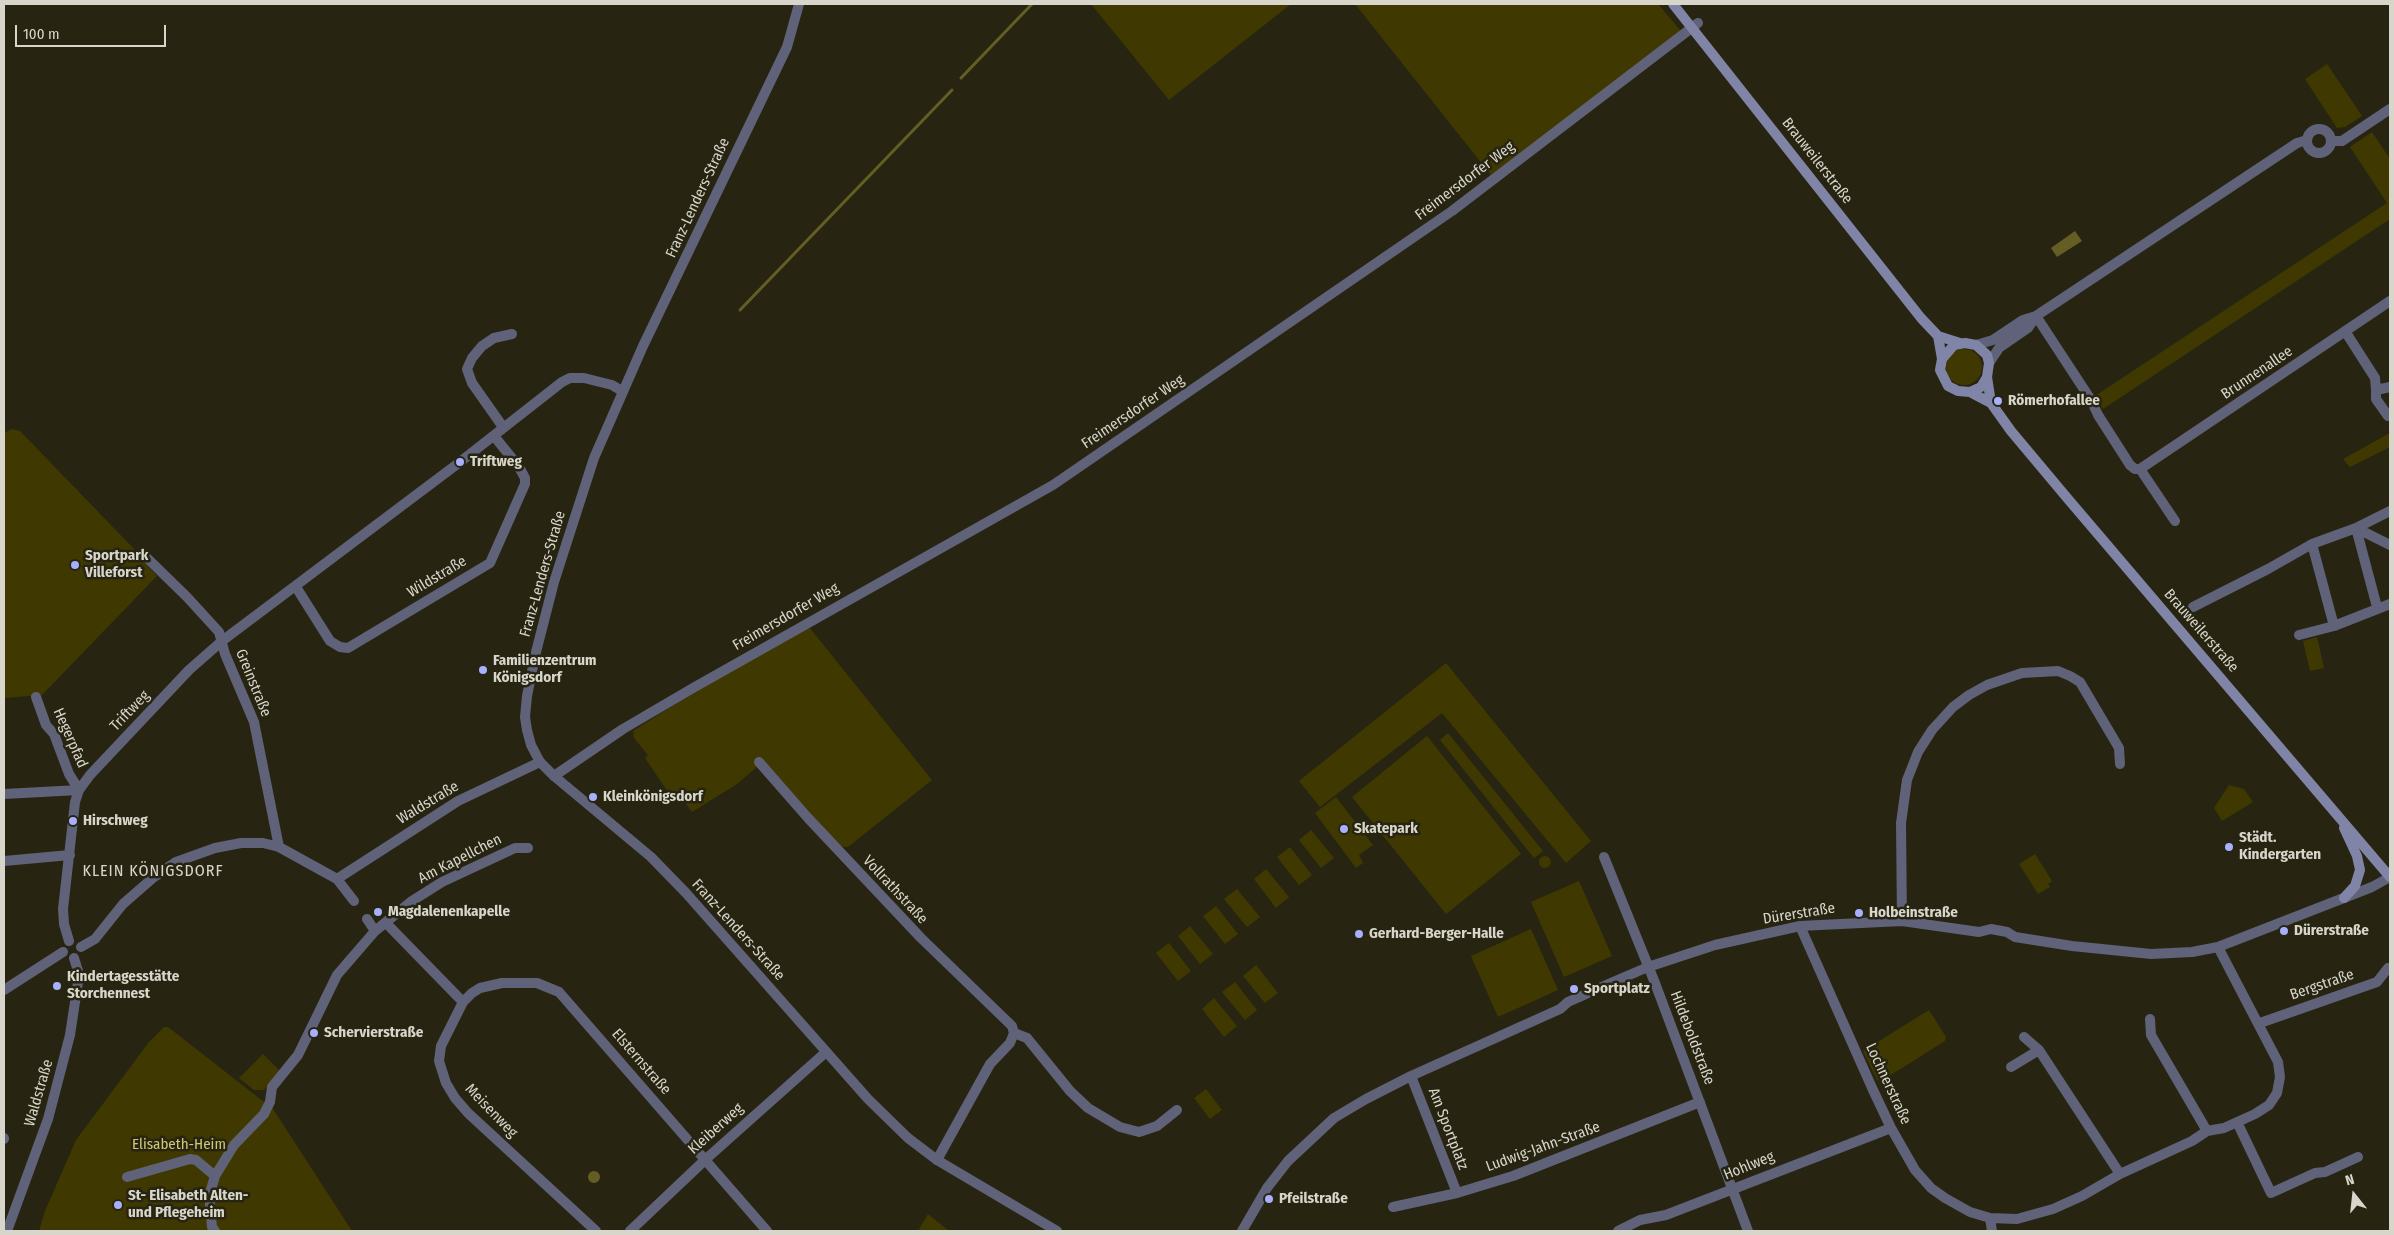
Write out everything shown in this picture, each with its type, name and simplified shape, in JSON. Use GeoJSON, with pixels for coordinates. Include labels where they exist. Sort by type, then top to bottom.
{"type":"FeatureCollection","features":[{"type":"Feature","properties":{"kind":"main road","name":"Brauweilerstraße"},"geometry":{"type":"LineString","coordinates":[[1673,4],[1695,26],[1938,336],[1942,359],[1940,370],[1948,386],[1958,391],[1970,392],[1991,402]]}},
{"type":"Feature","properties":{"kind":"main road"},"geometry":{"type":"LineString","coordinates":[[1938,336],[1960,343],[1976,345],[1982,350],[1989,363]]}},
{"type":"Feature","properties":{"kind":"main road"},"geometry":{"type":"LineString","coordinates":[[1942,359],[1949,349],[1960,343]]}},
{"type":"Feature","properties":{"kind":"main road","name":"Brauweilerstraße"},"geometry":{"type":"LineString","coordinates":[[1989,363],[1988,377],[1991,402],[2011,431],[2390,877]]}},
{"type":"Feature","properties":{"kind":"main road"},"geometry":{"type":"LineString","coordinates":[[1970,392],[1980,387],[1988,377]]}},
{"type":"Feature","properties":{"kind":"main road"},"geometry":{"type":"LineString","coordinates":[[2337,814],[2360,865],[2354,886],[2344,898]]}},
{"type":"Feature","properties":{"kind":"street","name":"Franz-Lenders-Straße"},"geometry":{"type":"LineString","coordinates":[[799,4],[787,47],[622,391],[594,458],[575,514],[536,652],[525,717],[531,745],[540,762],[554,776],[652,858],[686,893],[826,1052],[887,1118],[908,1138],[937,1160],[1057,1231]]}},
{"type":"Feature","properties":{"kind":"street","name":"Freimersdorfer Weg"},"geometry":{"type":"LineString","coordinates":[[554,776],[623,729],[693,688],[1053,485],[1444,216],[1695,26]]}},
{"type":"Feature","properties":{"kind":"street"},"geometry":{"type":"LineString","coordinates":[[2331,141],[2342,141],[2390,109]]}},
{"type":"Feature","properties":{"kind":"street"},"geometry":{"type":"LineString","coordinates":[[2318,130],[2328,134],[2331,141],[2329,148],[2319,153],[2309,148],[2307,140],[2310,133],[2318,130]]}},
{"type":"Feature","properties":{"kind":"street"},"geometry":{"type":"LineString","coordinates":[[1976,345],[1992,340],[2023,320],[2036,316],[2297,143],[2307,140]]}},
{"type":"Feature","properties":{"kind":"street","name":"Brunnenallee"},"geometry":{"type":"LineString","coordinates":[[2140,469],[2345,332],[2389,305]]}},
{"type":"Feature","properties":{"kind":"street"},"geometry":{"type":"LineString","coordinates":[[1989,363],[1998,348],[2028,328],[2036,316]]}},
{"type":"Feature","properties":{"kind":"street"},"geometry":{"type":"LineString","coordinates":[[2036,316],[2091,400],[2130,465],[2135,469],[2140,469],[2175,521]]}},
{"type":"Feature","properties":{"kind":"street"},"geometry":{"type":"LineString","coordinates":[[2345,332],[2375,378],[2376,399],[2388,416]]}},
{"type":"Feature","properties":{"kind":"street"},"geometry":{"type":"LineString","coordinates":[[503,427],[472,383],[468,369],[472,358],[482,346],[494,338],[512,334]]}},
{"type":"Feature","properties":{"kind":"street","name":"Triftweg"},"geometry":{"type":"LineString","coordinates":[[69,941],[64,924],[63,909],[75,802],[79,790],[90,774],[189,670],[222,642],[494,436],[562,382],[570,378],[584,378],[599,381],[622,391]]}},
{"type":"Feature","properties":{"kind":"street"},"geometry":{"type":"LineString","coordinates":[[2376,390],[2390,387]]}},
{"type":"Feature","properties":{"kind":"street","name":"Wildstraße"},"geometry":{"type":"LineString","coordinates":[[296,586],[330,640],[340,647],[348,648],[490,562],[525,478],[519,467],[494,436]]}},
{"type":"Feature","properties":{"kind":"street"},"geometry":{"type":"LineString","coordinates":[[2192,607],[2312,544],[2356,528],[2390,511]]}},
{"type":"Feature","properties":{"kind":"street"},"geometry":{"type":"LineString","coordinates":[[2356,528],[2390,545]]}},
{"type":"Feature","properties":{"kind":"street"},"geometry":{"type":"LineString","coordinates":[[2356,528],[2377,607]]}},
{"type":"Feature","properties":{"kind":"street"},"geometry":{"type":"LineString","coordinates":[[2312,544],[2334,626]]}},
{"type":"Feature","properties":{"kind":"street","name":"Greinstraße"},"geometry":{"type":"LineString","coordinates":[[146,557],[215,626],[254,722],[279,847]]}},
{"type":"Feature","properties":{"kind":"street"},"geometry":{"type":"LineString","coordinates":[[2299,635],[2334,626],[2377,607],[2390,604]]}},
{"type":"Feature","properties":{"kind":"street"},"geometry":{"type":"LineString","coordinates":[[1902,921],[1901,823],[1907,780],[1918,752],[1932,730],[1969,695],[1987,685],[2022,673],[2058,671],[2070,676],[2080,682],[2119,748],[2120,764]]}},
{"type":"Feature","properties":{"kind":"street","name":"Hegerpfad"},"geometry":{"type":"LineString","coordinates":[[36,697],[46,725],[54,734],[68,774],[79,790]]}},
{"type":"Feature","properties":{"kind":"street","name":"Waldstraße"},"geometry":{"type":"LineString","coordinates":[[337,879],[458,801],[540,762]]}},
{"type":"Feature","properties":{"kind":"street","name":"Vollrathstraße"},"geometry":{"type":"LineString","coordinates":[[760,762],[814,825],[914,932],[1008,1021],[1014,1033],[1027,1038],[1070,1092],[1088,1108],[1120,1127],[1138,1132],[1158,1126],[1177,1110]]}},
{"type":"Feature","properties":{"kind":"street"},"geometry":{"type":"LineString","coordinates":[[4,794],[79,790]]}},
{"type":"Feature","properties":{"kind":"street"},"geometry":{"type":"LineString","coordinates":[[81,947],[95,939],[123,904],[154,877],[176,862],[215,848],[263,843],[279,847],[337,879],[354,901]]}},
{"type":"Feature","properties":{"kind":"street","name":"Am Kapellchen"},"geometry":{"type":"LineString","coordinates":[[386,923],[412,902],[442,882],[515,848],[528,848]]}},
{"type":"Feature","properties":{"kind":"street"},"geometry":{"type":"LineString","coordinates":[[4,861],[70,855]]}},
{"type":"Feature","properties":{"kind":"street","name":"Hildeboldstraße"},"geometry":{"type":"LineString","coordinates":[[1604,857],[1648,966],[1748,1231]]}},
{"type":"Feature","properties":{"kind":"street","name":"Dürerstraße"},"geometry":{"type":"LineString","coordinates":[[1648,966],[1715,945],[1800,926],[1902,921],[1979,932],[1991,929],[2006,932],[2015,937],[2072,946],[2150,954],[2192,952],[2218,947],[2372,887],[2390,877]]}},
{"type":"Feature","properties":{"kind":"street"},"geometry":{"type":"LineString","coordinates":[[367,919],[376,931]]}},
{"type":"Feature","properties":{"kind":"street"},"geometry":{"type":"LineString","coordinates":[[215,1231],[212,1227],[210,1193],[215,1176],[230,1151],[249,1132],[268,1106],[272,1087],[298,1055],[337,975],[376,931],[386,923],[463,1002]]}},
{"type":"Feature","properties":{"kind":"street","name":"Lochnerstraße"},"geometry":{"type":"LineString","coordinates":[[1800,926],[1891,1128],[1915,1170],[1931,1188],[1962,1208],[1990,1218],[2017,1219],[2042,1213],[2082,1196],[2120,1174],[2164,1155],[2207,1131],[2224,1128],[2268,1105],[2277,1092],[2280,1077],[2278,1062],[2260,1023],[2218,947]]}},
{"type":"Feature","properties":{"kind":"street"},"geometry":{"type":"LineString","coordinates":[[4,990],[63,952],[64,945],[69,941],[76,941],[81,947],[80,954],[74,958],[68,957],[63,952]]}},
{"type":"Feature","properties":{"kind":"street","name":"Waldstraße"},"geometry":{"type":"LineString","coordinates":[[7,1231],[48,1119],[70,1035],[78,982],[78,971],[74,958]]}},
{"type":"Feature","properties":{"kind":"street"},"geometry":{"type":"LineString","coordinates":[[1242,1231],[1274,1178],[1308,1141],[1334,1118],[1366,1098],[1411,1076],[1560,1009],[1568,1002],[1648,966]]}},
{"type":"Feature","properties":{"kind":"street","name":"Bergstraße"},"geometry":{"type":"LineString","coordinates":[[2260,1023],[2377,982],[2388,968]]}},
{"type":"Feature","properties":{"kind":"street","name":"Elsternstraße"},"geometry":{"type":"LineString","coordinates":[[463,1002],[480,988],[502,983],[536,983],[559,992],[706,1158],[767,1231]]}},
{"type":"Feature","properties":{"kind":"street","name":"Meisenweg"},"geometry":{"type":"LineString","coordinates":[[463,1002],[439,1053],[441,1070],[446,1083],[468,1113],[596,1231]]}},
{"type":"Feature","properties":{"kind":"street"},"geometry":{"type":"LineString","coordinates":[[2150,1019],[2151,1035],[2207,1131]]}},
{"type":"Feature","properties":{"kind":"street"},"geometry":{"type":"LineString","coordinates":[[937,1160],[990,1064],[1010,1043],[1014,1033]]}},
{"type":"Feature","properties":{"kind":"street"},"geometry":{"type":"LineString","coordinates":[[2024,1037],[2039,1050],[2120,1174]]}},
{"type":"Feature","properties":{"kind":"street"},"geometry":{"type":"LineString","coordinates":[[2011,1067],[2039,1050]]}},
{"type":"Feature","properties":{"kind":"street","name":"Kleiberweg"},"geometry":{"type":"LineString","coordinates":[[630,1231],[706,1158],[826,1052]]}},
{"type":"Feature","properties":{"kind":"street","name":"Am Sportplatz"},"geometry":{"type":"LineString","coordinates":[[1411,1076],[1457,1193]]}},
{"type":"Feature","properties":{"kind":"street","name":"Ludwig-Jahn-Straße"},"geometry":{"type":"LineString","coordinates":[[1393,1208],[1457,1193],[1526,1171],[1700,1102]]}},
{"type":"Feature","properties":{"kind":"street"},"geometry":{"type":"LineString","coordinates":[[2237,1122],[2271,1193],[2315,1173],[2325,1172],[2358,1157]]}},
{"type":"Feature","properties":{"kind":"street","name":"Hohlweg"},"geometry":{"type":"LineString","coordinates":[[1618,1231],[1640,1220],[1666,1215],[1891,1128]]}},
{"type":"Feature","properties":{"kind":"street"},"geometry":{"type":"LineString","coordinates":[[127,1177],[190,1159],[196,1160],[215,1176]]}},
{"type":"Feature","properties":{"kind":"street"},"geometry":{"type":"LineString","coordinates":[[1990,1218],[1992,1231]]}},
{"type":"Feature","properties":{"kind":"green space"},"geometry":{"type":"Polygon","coordinates":[[[1091,4],[1291,4],[1169,100],[1091,4]]]}},
{"type":"Feature","properties":{"kind":"green space"},"geometry":{"type":"Polygon","coordinates":[[[1355,4],[1658,4],[1681,31],[1491,175],[1355,4]]]}},
{"type":"Feature","properties":{"kind":"green space"},"geometry":{"type":"Polygon","coordinates":[[[2327,64],[2362,116],[2345,127],[2337,128],[2305,79],[2327,64]]]}},
{"type":"Feature","properties":{"kind":"green space"},"geometry":{"type":"Polygon","coordinates":[[[2372,132],[2390,159],[2390,219],[2103,409],[2095,396],[2387,203],[2350,147],[2372,132]]]}},
{"type":"Feature","properties":{"kind":"green space"},"geometry":{"type":"Polygon","coordinates":[[[1964,349],[1971,350],[1977,354],[1981,360],[1981,374],[1977,380],[1971,384],[1964,385],[1957,384],[1951,380],[1947,374],[1946,367],[1947,360],[1951,354],[1957,350],[1964,349]]]}},
{"type":"Feature","properties":{"kind":"green space","name":"Sportpark Villeforst"},"geometry":{"type":"Polygon","coordinates":[[[12,429],[20,431],[138,553],[137,555],[157,576],[42,695],[4,698],[4,433],[12,429]]]}},
{"type":"Feature","properties":{"kind":"green space"},"geometry":{"type":"Polygon","coordinates":[[[2390,433],[2390,447],[2350,467],[2343,459],[2390,433]]]}},
{"type":"Feature","properties":{"kind":"green space"},"geometry":{"type":"Polygon","coordinates":[[[809,627],[932,780],[848,847],[839,846],[764,761],[737,784],[692,812],[679,794],[672,798],[645,758],[648,755],[634,738],[633,731],[699,689],[809,627]]]}},
{"type":"Feature","properties":{"kind":"green space"},"geometry":{"type":"Polygon","coordinates":[[[2317,637],[2324,668],[2310,671],[2303,641],[2317,637]]]}},
{"type":"Feature","properties":{"kind":"green space"},"geometry":{"type":"Polygon","coordinates":[[[1446,663],[1591,841],[1566,863],[1442,713],[1320,807],[1299,781],[1446,663]]]}},
{"type":"Feature","properties":{"kind":"green space"},"geometry":{"type":"Polygon","coordinates":[[[1448,733],[1543,851],[1534,858],[1440,740],[1448,733]]]}},
{"type":"Feature","properties":{"kind":"green space"},"geometry":{"type":"Polygon","coordinates":[[[1427,736],[1521,854],[1446,914],[1352,797],[1427,736]]]}},
{"type":"Feature","properties":{"kind":"green space"},"geometry":{"type":"Polygon","coordinates":[[[2229,785],[2244,789],[2253,802],[2222,821],[2214,808],[2229,785]]]}},
{"type":"Feature","properties":{"kind":"green space","name":"Skatepark"},"geometry":{"type":"Polygon","coordinates":[[[1336,797],[1373,845],[1359,855],[1363,863],[1356,868],[1315,813],[1336,797]]]}},
{"type":"Feature","properties":{"kind":"green space"},"geometry":{"type":"Polygon","coordinates":[[[1311,830],[1334,858],[1321,868],[1299,840],[1311,830]]]}},
{"type":"Feature","properties":{"kind":"green space"},"geometry":{"type":"Polygon","coordinates":[[[1290,847],[1312,875],[1299,885],[1277,857],[1290,847]]]}},
{"type":"Feature","properties":{"kind":"green space"},"geometry":{"type":"Polygon","coordinates":[[[2035,854],[2052,881],[2048,884],[2050,887],[2038,894],[2019,864],[2035,854]]]}},
{"type":"Feature","properties":{"kind":"green space"},"geometry":{"type":"Polygon","coordinates":[[[1545,856],[1551,862],[1545,868],[1539,862],[1545,856]]]}},
{"type":"Feature","properties":{"kind":"green space"},"geometry":{"type":"Polygon","coordinates":[[[1266,869],[1289,897],[1276,908],[1254,879],[1266,869]]]}},
{"type":"Feature","properties":{"kind":"green space"},"geometry":{"type":"Polygon","coordinates":[[[1579,881],[1612,956],[1564,977],[1531,902],[1579,881]]]}},
{"type":"Feature","properties":{"kind":"green space"},"geometry":{"type":"Polygon","coordinates":[[[1237,889],[1260,917],[1247,927],[1224,899],[1237,889]]]}},
{"type":"Feature","properties":{"kind":"green space"},"geometry":{"type":"Polygon","coordinates":[[[1216,906],[1238,934],[1225,944],[1203,916],[1216,906]]]}},
{"type":"Feature","properties":{"kind":"green space"},"geometry":{"type":"Polygon","coordinates":[[[1190,926],[1213,954],[1200,964],[1178,936],[1190,926]]]}},
{"type":"Feature","properties":{"kind":"green space"},"geometry":{"type":"Polygon","coordinates":[[[1531,929],[1558,990],[1498,1017],[1471,956],[1531,929]]]}},
{"type":"Feature","properties":{"kind":"green space"},"geometry":{"type":"Polygon","coordinates":[[[1169,943],[1191,971],[1178,981],[1156,953],[1169,943]]]}},
{"type":"Feature","properties":{"kind":"green space"},"geometry":{"type":"Polygon","coordinates":[[[1256,965],[1278,993],[1265,1003],[1243,976],[1256,965]]]}},
{"type":"Feature","properties":{"kind":"green space"},"geometry":{"type":"Polygon","coordinates":[[[1235,982],[1257,1010],[1245,1020],[1222,992],[1235,982]]]}},
{"type":"Feature","properties":{"kind":"green space"},"geometry":{"type":"Polygon","coordinates":[[[1214,998],[1237,1026],[1224,1037],[1202,1009],[1214,998]]]}},
{"type":"Feature","properties":{"kind":"green space"},"geometry":{"type":"Polygon","coordinates":[[[1929,1010],[1946,1037],[1945,1041],[1881,1081],[1877,1080],[1863,1051],[1929,1010]]]}},
{"type":"Feature","properties":{"kind":"green space","name":"Elisabeth-Heim"},"geometry":{"type":"Polygon","coordinates":[[[164,1027],[168,1027],[273,1109],[352,1231],[39,1231],[45,1211],[76,1140],[149,1042],[164,1027]]]}},
{"type":"Feature","properties":{"kind":"green space"},"geometry":{"type":"Polygon","coordinates":[[[263,1054],[281,1072],[264,1090],[254,1090],[239,1078],[263,1054]]]}},
{"type":"Feature","properties":{"kind":"green space"},"geometry":{"type":"Polygon","coordinates":[[[1206,1089],[1222,1110],[1210,1119],[1194,1098],[1206,1089]]]}},
{"type":"Feature","properties":{"kind":"green space"},"geometry":{"type":"Polygon","coordinates":[[[928,1214],[949,1231],[918,1231],[928,1214]]]}},
{"type":"Feature","properties":{"kind":"shaded area"},"geometry":{"type":"Polygon","coordinates":[[[2075,231],[2082,241],[2057,257],[2051,248],[2075,231]]]}},
{"type":"Feature","properties":{"kind":"shaded area"},"geometry":{"type":"Polygon","coordinates":[[[592,1171],[596,1171],[600,1177],[596,1183],[592,1183],[588,1179],[588,1175],[592,1171]]]}},
{"type":"Feature","properties":{"kind":"waterway"},"geometry":{"type":"LineString","coordinates":[[961,78],[1032,4]]}},
{"type":"Feature","properties":{"kind":"waterway"},"geometry":{"type":"LineString","coordinates":[[740,310],[952,90]]}},
{"type":"Feature","properties":{"kind":"place","name":"Römerhofallee"},"geometry":{"type":"Point","coordinates":[1998,401]}},
{"type":"Feature","properties":{"kind":"place","name":"Triftweg"},"geometry":{"type":"Point","coordinates":[460,462]}},
{"type":"Feature","properties":{"kind":"place","name":"Sportpark Villeforst"},"geometry":{"type":"Point","coordinates":[75,565]}},
{"type":"Feature","properties":{"kind":"place","name":"Familienzentrum Königsdorf"},"geometry":{"type":"Point","coordinates":[483,670]}},
{"type":"Feature","properties":{"kind":"place","name":"Kleinkönigsdorf"},"geometry":{"type":"Point","coordinates":[593,797]}},
{"type":"Feature","properties":{"kind":"place","name":"Hirschweg"},"geometry":{"type":"Point","coordinates":[73,821]}},
{"type":"Feature","properties":{"kind":"place","name":"Skatepark"},"geometry":{"type":"Point","coordinates":[1344,829]}},
{"type":"Feature","properties":{"kind":"place","name":"Städt. Kindergarten"},"geometry":{"type":"Point","coordinates":[2229,847]}},
{"type":"Feature","properties":{"kind":"place","name":"Magdalenenkapelle"},"geometry":{"type":"Point","coordinates":[378,912]}},
{"type":"Feature","properties":{"kind":"place","name":"Holbeinstraße"},"geometry":{"type":"Point","coordinates":[1859,913]}},
{"type":"Feature","properties":{"kind":"place","name":"Dürerstraße"},"geometry":{"type":"Point","coordinates":[2284,931]}},
{"type":"Feature","properties":{"kind":"place","name":"Gerhard-Berger-Halle"},"geometry":{"type":"Point","coordinates":[1359,934]}},
{"type":"Feature","properties":{"kind":"place","name":"Kindertagesstätte Storchennest"},"geometry":{"type":"Point","coordinates":[57,986]}},
{"type":"Feature","properties":{"kind":"place","name":"Sportplatz"},"geometry":{"type":"Point","coordinates":[1574,989]}},
{"type":"Feature","properties":{"kind":"place","name":"Schervierstraße"},"geometry":{"type":"Point","coordinates":[314,1033]}},
{"type":"Feature","properties":{"kind":"place","name":"Pfeilstraße"},"geometry":{"type":"Point","coordinates":[1269,1199]}},
{"type":"Feature","properties":{"kind":"place","name":"St- Elisabeth Alten- und Pflegeheim"},"geometry":{"type":"Point","coordinates":[118,1205]}},
{"type":"Feature","properties":{"kind":"district","name":"KLEIN KÖNIGSDORF"},"geometry":{"type":"Point","coordinates":[153,872]}}]}
